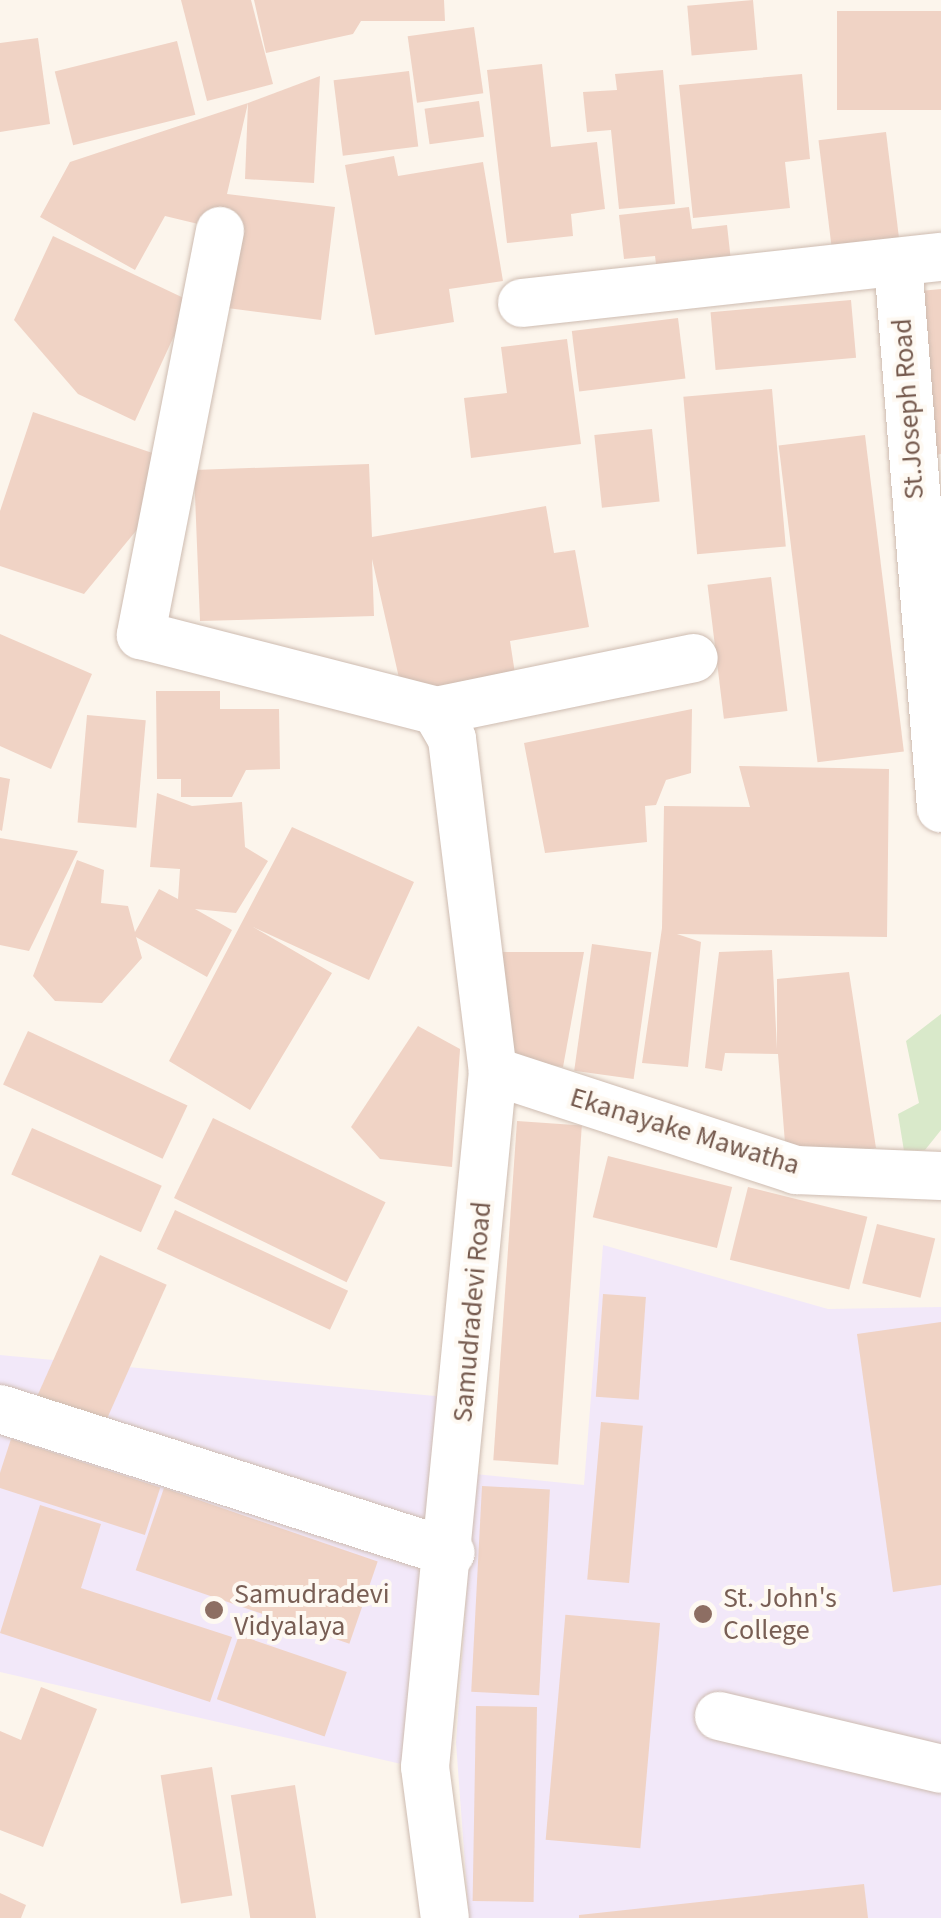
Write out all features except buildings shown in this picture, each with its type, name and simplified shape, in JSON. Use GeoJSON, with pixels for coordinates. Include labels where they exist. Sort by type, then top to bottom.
{"type":"FeatureCollection","features":[{"type":"Feature","properties":{"kind":"street"},"geometry":{"type":"LineString","coordinates":[[220,231],[137,629],[436,712],[694,658]]}},
{"type":"Feature","properties":{"kind":"street"},"geometry":{"type":"LineString","coordinates":[[522,303],[919,260]]}},
{"type":"Feature","properties":{"kind":"street","name":"St.Joseph Road"},"geometry":{"type":"LineString","coordinates":[[919,260],[929,720],[941,808]]}},
{"type":"Feature","properties":{"kind":"street","name":"Samudradevi Road"},"geometry":{"type":"LineString","coordinates":[[436,712],[452,739],[493,1071],[451,1553],[426,1766],[445,1918]]}},
{"type":"Feature","properties":{"kind":"street","name":"Ekanayake Mawatha"},"geometry":{"type":"LineString","coordinates":[[493,1071],[796,1170],[941,1176]]}},
{"type":"Feature","properties":{"kind":"street"},"geometry":{"type":"LineString","coordinates":[[0,1409],[451,1553]]}},
{"type":"Feature","properties":{"kind":"street"},"geometry":{"type":"LineString","coordinates":[[718,1716],[941,1769]]}},
{"type":"Feature","properties":{"kind":"shaded area","name":"St. John's College"},"geometry":{"type":"Polygon","coordinates":[[[603,1245],[828,1309],[941,1307],[941,1918],[469,1918],[456,1743],[475,1474],[584,1485],[603,1245]]]}},
{"type":"Feature","properties":{"kind":"shaded area","name":"Samudradevi Vidyalaya"},"geometry":{"type":"Polygon","coordinates":[[[0,1355],[446,1397],[410,1766],[0,1672],[0,1355]]]}},
{"type":"Feature","properties":{"kind":"green space"},"geometry":{"type":"Polygon","coordinates":[[[941,1014],[941,1130],[925,1150],[904,1151],[898,1114],[919,1103],[906,1041],[941,1014]]]}},
{"type":"Feature","properties":{"kind":"place","name":"Samudradevi Vidyalaya"},"geometry":{"type":"Point","coordinates":[214,1610]}},
{"type":"Feature","properties":{"kind":"place","name":"St. John's College"},"geometry":{"type":"Point","coordinates":[703,1614]}}]}
